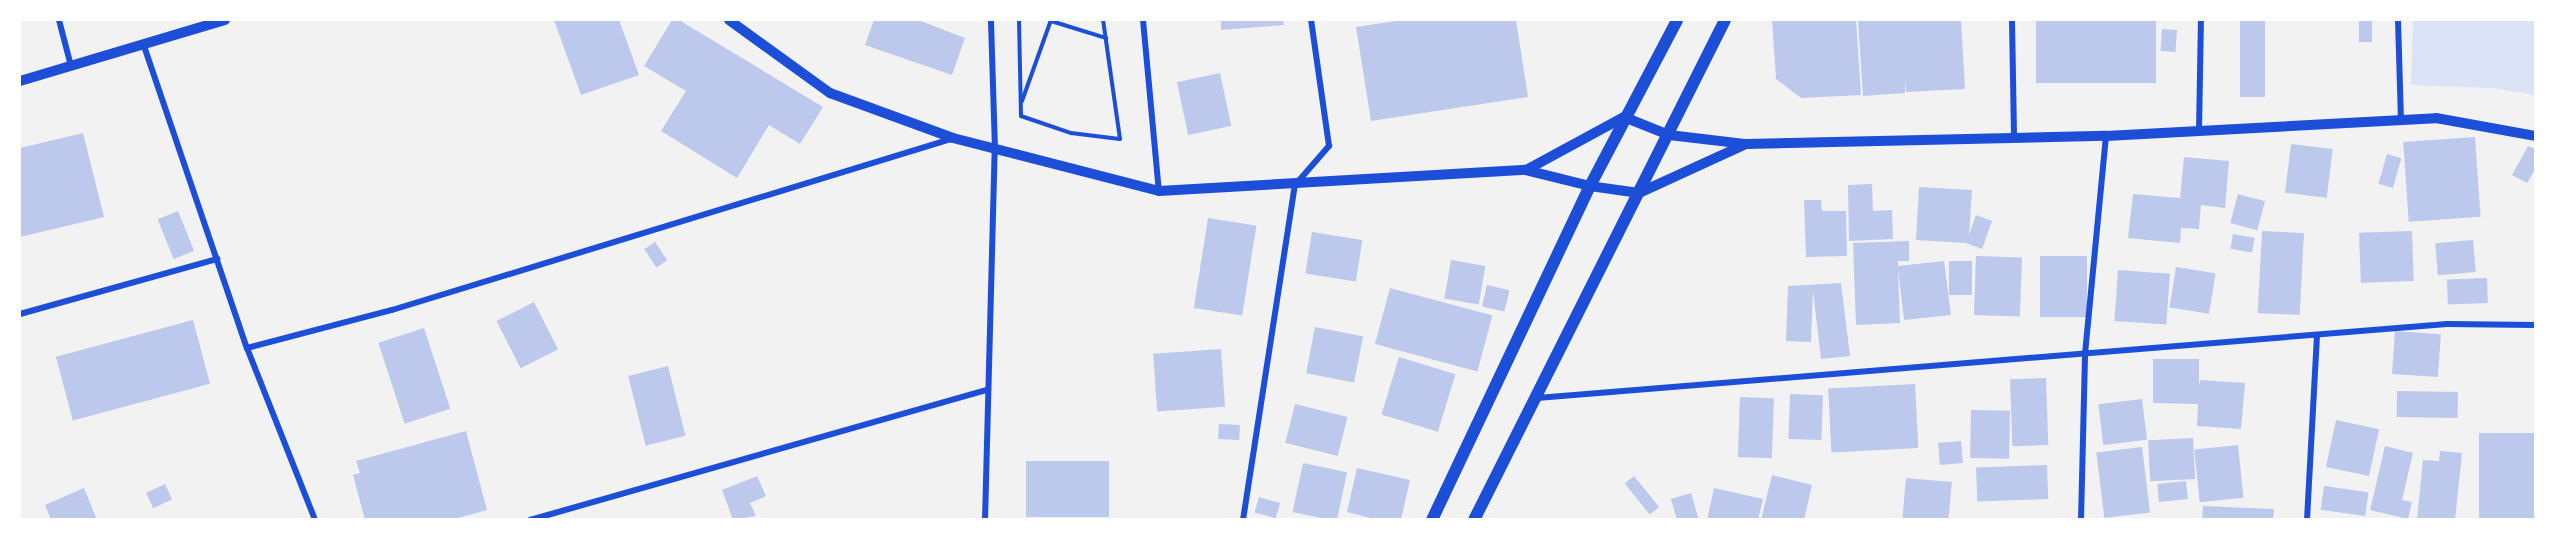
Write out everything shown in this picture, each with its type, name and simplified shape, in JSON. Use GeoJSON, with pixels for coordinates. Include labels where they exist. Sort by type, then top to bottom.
{"type":"FeatureCollection","features":[{"type":"Feature","properties":{"kind":"main road"},"geometry":{"type":"LineString","coordinates":[[1432,519],[1590,186],[1624,117],[1677,20]]}},
{"type":"Feature","properties":{"kind":"main road"},"geometry":{"type":"LineString","coordinates":[[1474,519],[1537,398],[1725,20]]}},
{"type":"Feature","properties":{"kind":"street"},"geometry":{"type":"LineString","coordinates":[[59,20],[71,66]]}},
{"type":"Feature","properties":{"kind":"street"},"geometry":{"type":"LineString","coordinates":[[20,81],[144,46],[225,20]]}},
{"type":"Feature","properties":{"kind":"street"},"geometry":{"type":"LineString","coordinates":[[729,20],[830,93],[953,138],[1082,175],[1159,191],[1526,170],[1590,186],[1639,193],[1746,144]]}},
{"type":"Feature","properties":{"kind":"street"},"geometry":{"type":"LineString","coordinates":[[985,519],[995,149],[992,20]]}},
{"type":"Feature","properties":{"kind":"street"},"geometry":{"type":"LineString","coordinates":[[1143,20],[1159,191]]}},
{"type":"Feature","properties":{"kind":"street"},"geometry":{"type":"LineString","coordinates":[[1243,519],[1295,185],[1329,146],[1311,20]]}},
{"type":"Feature","properties":{"kind":"street"},"geometry":{"type":"LineString","coordinates":[[2012,20],[2014,138]]}},
{"type":"Feature","properties":{"kind":"street"},"geometry":{"type":"LineString","coordinates":[[2199,131],[2201,20]]}},
{"type":"Feature","properties":{"kind":"street"},"geometry":{"type":"LineString","coordinates":[[2398,20],[2401,120]]}},
{"type":"Feature","properties":{"kind":"street"},"geometry":{"type":"LineString","coordinates":[[144,46],[247,348],[315,519]]}},
{"type":"Feature","properties":{"kind":"street"},"geometry":{"type":"LineString","coordinates":[[1526,170],[1624,117],[1669,135],[1746,144],[2106,136],[2436,118],[2535,136]]}},
{"type":"Feature","properties":{"kind":"street"},"geometry":{"type":"LineString","coordinates":[[2081,519],[2085,354],[2106,136]]}},
{"type":"Feature","properties":{"kind":"street"},"geometry":{"type":"LineString","coordinates":[[247,348],[392,310],[953,138]]}},
{"type":"Feature","properties":{"kind":"street"},"geometry":{"type":"LineString","coordinates":[[20,314],[217,259]]}},
{"type":"Feature","properties":{"kind":"street"},"geometry":{"type":"LineString","coordinates":[[1537,398],[2447,324],[2535,325]]}},
{"type":"Feature","properties":{"kind":"street"},"geometry":{"type":"LineString","coordinates":[[2307,519],[2317,335]]}},
{"type":"Feature","properties":{"kind":"street"},"geometry":{"type":"LineString","coordinates":[[530,519],[987,390]]}},
{"type":"Feature","properties":{"kind":"path"},"geometry":{"type":"LineString","coordinates":[[1019,20],[1021,116],[1071,132],[1120,139],[1103,20]]}},
{"type":"Feature","properties":{"kind":"path"},"geometry":{"type":"LineString","coordinates":[[1021,104],[1051,20],[1106,38]]}},
{"type":"Feature","properties":{"kind":"shaded area"},"geometry":{"type":"Polygon","coordinates":[[[2413,20],[2535,20],[2535,95],[2492,88],[2411,85],[2413,20]]]}},
{"type":"Feature","properties":{"kind":"building"},"geometry":{"type":"Polygon","coordinates":[[[554,20],[619,20],[639,75],[581,95],[554,20]]]}},
{"type":"Feature","properties":{"kind":"building"},"geometry":{"type":"Polygon","coordinates":[[[672,20],[679,20],[823,107],[800,144],[769,125],[737,178],[661,131],[686,91],[644,66],[672,20]]]}},
{"type":"Feature","properties":{"kind":"building"},"geometry":{"type":"Polygon","coordinates":[[[874,20],[918,20],[965,38],[952,75],[865,45],[874,20]]]}},
{"type":"Feature","properties":{"kind":"building"},"geometry":{"type":"Polygon","coordinates":[[[1221,20],[1283,20],[1284,25],[1221,30],[1221,20]]]}},
{"type":"Feature","properties":{"kind":"building"},"geometry":{"type":"Polygon","coordinates":[[[1403,20],[1516,20],[1528,97],[1371,121],[1356,27],[1403,20]]]}},
{"type":"Feature","properties":{"kind":"building"},"geometry":{"type":"Polygon","coordinates":[[[1772,20],[1856,20],[1861,95],[1801,98],[1776,79],[1772,20]]]}},
{"type":"Feature","properties":{"kind":"building"},"geometry":{"type":"Polygon","coordinates":[[[1858,20],[1961,20],[1965,89],[1906,92],[1905,78],[1905,93],[1863,96],[1858,20]]]}},
{"type":"Feature","properties":{"kind":"building"},"geometry":{"type":"Polygon","coordinates":[[[2036,20],[2156,20],[2156,83],[2036,83],[2036,20]]]}},
{"type":"Feature","properties":{"kind":"building"},"geometry":{"type":"Polygon","coordinates":[[[2240,20],[2265,20],[2265,97],[2240,97],[2240,20]]]}},
{"type":"Feature","properties":{"kind":"building"},"geometry":{"type":"Polygon","coordinates":[[[2359,20],[2372,20],[2372,42],[2359,42],[2359,20]]]}},
{"type":"Feature","properties":{"kind":"building"},"geometry":{"type":"Polygon","coordinates":[[[2162,29],[2177,30],[2175,52],[2160,51],[2162,29]]]}},
{"type":"Feature","properties":{"kind":"building"},"geometry":{"type":"Polygon","coordinates":[[[1220,73],[1231,126],[1188,135],[1177,82],[1220,73]]]}},
{"type":"Feature","properties":{"kind":"building"},"geometry":{"type":"Polygon","coordinates":[[[83,133],[104,217],[20,237],[20,148],[83,133]]]}},
{"type":"Feature","properties":{"kind":"building"},"geometry":{"type":"Polygon","coordinates":[[[2475,137],[2481,217],[2409,222],[2403,142],[2475,137]]]}},
{"type":"Feature","properties":{"kind":"building"},"geometry":{"type":"Polygon","coordinates":[[[2291,144],[2333,149],[2327,198],[2285,193],[2291,144]]]}},
{"type":"Feature","properties":{"kind":"building"},"geometry":{"type":"Polygon","coordinates":[[[2528,146],[2536,149],[2536,168],[2527,183],[2512,175],[2528,146]]]}},
{"type":"Feature","properties":{"kind":"building"},"geometry":{"type":"Polygon","coordinates":[[[2387,154],[2401,158],[2393,188],[2378,184],[2387,154]]]}},
{"type":"Feature","properties":{"kind":"building"},"geometry":{"type":"Polygon","coordinates":[[[2184,157],[2229,161],[2225,208],[2201,205],[2199,229],[2181,228],[2180,243],[2128,238],[2133,194],[2180,198],[2184,157]]]}},
{"type":"Feature","properties":{"kind":"building"},"geometry":{"type":"Polygon","coordinates":[[[1872,184],[1873,211],[1892,210],[1893,239],[1849,241],[1848,185],[1872,184]]]}},
{"type":"Feature","properties":{"kind":"building"},"geometry":{"type":"Polygon","coordinates":[[[1919,187],[1972,190],[1969,235],[1976,215],[1992,221],[1982,249],[1966,243],[1916,240],[1919,187]]]}},
{"type":"Feature","properties":{"kind":"building"},"geometry":{"type":"Polygon","coordinates":[[[2238,194],[2265,201],[2257,230],[2230,223],[2238,194]]]}},
{"type":"Feature","properties":{"kind":"building"},"geometry":{"type":"Polygon","coordinates":[[[1804,200],[1821,200],[1822,211],[1846,211],[1847,256],[1806,257],[1804,200]]]}},
{"type":"Feature","properties":{"kind":"building"},"geometry":{"type":"Polygon","coordinates":[[[178,211],[194,251],[174,259],[158,219],[178,211]]]}},
{"type":"Feature","properties":{"kind":"building"},"geometry":{"type":"Polygon","coordinates":[[[1208,218],[1256,226],[1242,316],[1194,308],[1208,218]]]}},
{"type":"Feature","properties":{"kind":"building"},"geometry":{"type":"Polygon","coordinates":[[[2262,231],[2304,233],[2300,315],[2258,313],[2262,231]]]}},
{"type":"Feature","properties":{"kind":"building"},"geometry":{"type":"Polygon","coordinates":[[[2412,231],[2414,281],[2361,283],[2359,233],[2412,231]]]}},
{"type":"Feature","properties":{"kind":"building"},"geometry":{"type":"Polygon","coordinates":[[[1312,232],[1362,240],[1356,281],[1305,273],[1312,232]]]}},
{"type":"Feature","properties":{"kind":"building"},"geometry":{"type":"Polygon","coordinates":[[[2233,234],[2255,238],[2252,253],[2230,249],[2233,234]]]}},
{"type":"Feature","properties":{"kind":"building"},"geometry":{"type":"Polygon","coordinates":[[[2473,240],[2476,272],[2438,275],[2435,243],[2473,240]]]}},
{"type":"Feature","properties":{"kind":"building"},"geometry":{"type":"Polygon","coordinates":[[[1909,241],[1909,261],[1898,261],[1898,266],[1944,261],[1951,315],[1904,320],[1898,269],[1900,323],[1856,325],[1853,243],[1909,241]]]}},
{"type":"Feature","properties":{"kind":"building"},"geometry":{"type":"Polygon","coordinates":[[[655,242],[667,260],[657,268],[644,249],[655,242]]]}},
{"type":"Feature","properties":{"kind":"building"},"geometry":{"type":"Polygon","coordinates":[[[1976,256],[2022,258],[2020,317],[1974,315],[1976,256]]]}},
{"type":"Feature","properties":{"kind":"building"},"geometry":{"type":"Polygon","coordinates":[[[2040,256],[2087,256],[2087,317],[2040,317],[2040,256]]]}},
{"type":"Feature","properties":{"kind":"building"},"geometry":{"type":"Polygon","coordinates":[[[1451,260],[1485,266],[1479,304],[1444,298],[1451,260]]]}},
{"type":"Feature","properties":{"kind":"building"},"geometry":{"type":"Polygon","coordinates":[[[1949,261],[1972,261],[1972,295],[1949,295],[1949,261]]]}},
{"type":"Feature","properties":{"kind":"building"},"geometry":{"type":"Polygon","coordinates":[[[2176,267],[2216,273],[2209,314],[2170,307],[2176,267]]]}},
{"type":"Feature","properties":{"kind":"building"},"geometry":{"type":"Polygon","coordinates":[[[2118,270],[2170,274],[2166,325],[2114,321],[2118,270]]]}},
{"type":"Feature","properties":{"kind":"building"},"geometry":{"type":"Polygon","coordinates":[[[2487,278],[2488,303],[2448,304],[2447,279],[2487,278]]]}},
{"type":"Feature","properties":{"kind":"building"},"geometry":{"type":"Polygon","coordinates":[[[1841,283],[1850,356],[1821,359],[1813,291],[1811,342],[1786,341],[1788,286],[1841,283]]]}},
{"type":"Feature","properties":{"kind":"building"},"geometry":{"type":"Polygon","coordinates":[[[1487,285],[1509,290],[1504,312],[1482,306],[1487,285]]]}},
{"type":"Feature","properties":{"kind":"building"},"geometry":{"type":"Polygon","coordinates":[[[1390,288],[1492,315],[1477,371],[1375,344],[1390,288]]]}},
{"type":"Feature","properties":{"kind":"building"},"geometry":{"type":"Polygon","coordinates":[[[534,302],[558,349],[521,368],[497,321],[534,302]]]}},
{"type":"Feature","properties":{"kind":"building"},"geometry":{"type":"Polygon","coordinates":[[[193,320],[210,384],[73,421],[56,357],[193,320]]]}},
{"type":"Feature","properties":{"kind":"building"},"geometry":{"type":"Polygon","coordinates":[[[1315,327],[1363,336],[1354,382],[1306,373],[1315,327]]]}},
{"type":"Feature","properties":{"kind":"building"},"geometry":{"type":"Polygon","coordinates":[[[424,328],[450,409],[405,424],[378,343],[424,328]]]}},
{"type":"Feature","properties":{"kind":"building"},"geometry":{"type":"Polygon","coordinates":[[[2395,331],[2441,334],[2438,377],[2392,374],[2395,331]]]}},
{"type":"Feature","properties":{"kind":"building"},"geometry":{"type":"Polygon","coordinates":[[[1221,349],[1225,407],[1157,412],[1153,354],[1221,349]]]}},
{"type":"Feature","properties":{"kind":"building"},"geometry":{"type":"Polygon","coordinates":[[[1399,357],[1455,374],[1438,432],[1381,414],[1399,357]]]}},
{"type":"Feature","properties":{"kind":"building"},"geometry":{"type":"Polygon","coordinates":[[[2153,359],[2199,359],[2199,387],[2200,380],[2245,383],[2241,429],[2197,426],[2198,404],[2153,403],[2153,359]]]}},
{"type":"Feature","properties":{"kind":"building"},"geometry":{"type":"Polygon","coordinates":[[[668,366],[685,436],[646,446],[628,376],[668,366]]]}},
{"type":"Feature","properties":{"kind":"building"},"geometry":{"type":"Polygon","coordinates":[[[2046,378],[2048,445],[2012,446],[2010,379],[2046,378]]]}},
{"type":"Feature","properties":{"kind":"building"},"geometry":{"type":"Polygon","coordinates":[[[1915,384],[1918,448],[1831,452],[1828,389],[1915,384]]]}},
{"type":"Feature","properties":{"kind":"building"},"geometry":{"type":"Polygon","coordinates":[[[2397,391],[2458,392],[2458,418],[2397,417],[2397,391]]]}},
{"type":"Feature","properties":{"kind":"building"},"geometry":{"type":"Polygon","coordinates":[[[1790,394],[1823,395],[1821,440],[1788,439],[1790,394]]]}},
{"type":"Feature","properties":{"kind":"building"},"geometry":{"type":"Polygon","coordinates":[[[1740,397],[1774,398],[1772,458],[1738,457],[1740,397]]]}},
{"type":"Feature","properties":{"kind":"building"},"geometry":{"type":"Polygon","coordinates":[[[2142,399],[2147,440],[2103,445],[2098,404],[2142,399]]]}},
{"type":"Feature","properties":{"kind":"building"},"geometry":{"type":"Polygon","coordinates":[[[1295,404],[1347,417],[1338,456],[1285,443],[1295,404]]]}},
{"type":"Feature","properties":{"kind":"building"},"geometry":{"type":"Polygon","coordinates":[[[1971,410],[2010,411],[2009,459],[1970,458],[1971,410]]]}},
{"type":"Feature","properties":{"kind":"building"},"geometry":{"type":"Polygon","coordinates":[[[2336,420],[2379,429],[2369,476],[2326,467],[2336,420]]]}},
{"type":"Feature","properties":{"kind":"building"},"geometry":{"type":"Polygon","coordinates":[[[1219,424],[1240,425],[1239,440],[1218,439],[1219,424]]]}},
{"type":"Feature","properties":{"kind":"building"},"geometry":{"type":"Polygon","coordinates":[[[466,431],[487,510],[451,520],[365,520],[353,475],[360,473],[356,461],[466,431]]]}},
{"type":"Feature","properties":{"kind":"building"},"geometry":{"type":"Polygon","coordinates":[[[2479,433],[2536,433],[2536,519],[2479,519],[2479,433]]]}},
{"type":"Feature","properties":{"kind":"building"},"geometry":{"type":"Polygon","coordinates":[[[2193,438],[2195,479],[2150,481],[2148,440],[2193,438]]]}},
{"type":"Feature","properties":{"kind":"building"},"geometry":{"type":"Polygon","coordinates":[[[1961,441],[1963,463],[1940,465],[1938,443],[1961,441]]]}},
{"type":"Feature","properties":{"kind":"building"},"geometry":{"type":"Polygon","coordinates":[[[2238,445],[2244,498],[2200,502],[2194,450],[2238,445]]]}},
{"type":"Feature","properties":{"kind":"building"},"geometry":{"type":"Polygon","coordinates":[[[2385,446],[2413,453],[2402,500],[2412,502],[2408,519],[2370,510],[2385,446]]]}},
{"type":"Feature","properties":{"kind":"building"},"geometry":{"type":"Polygon","coordinates":[[[2142,447],[2150,513],[2104,518],[2096,453],[2142,447]]]}},
{"type":"Feature","properties":{"kind":"building"},"geometry":{"type":"Polygon","coordinates":[[[2440,451],[2462,453],[2455,520],[2417,520],[2423,460],[2439,461],[2440,451]]]}},
{"type":"Feature","properties":{"kind":"building"},"geometry":{"type":"Polygon","coordinates":[[[1026,461],[1109,461],[1109,517],[1026,517],[1026,461]]]}},
{"type":"Feature","properties":{"kind":"building"},"geometry":{"type":"Polygon","coordinates":[[[1303,463],[1347,472],[1337,520],[1293,512],[1303,463]]]}},
{"type":"Feature","properties":{"kind":"building"},"geometry":{"type":"Polygon","coordinates":[[[2047,465],[2048,499],[1977,501],[1976,467],[2047,465]]]}},
{"type":"Feature","properties":{"kind":"building"},"geometry":{"type":"Polygon","coordinates":[[[1357,468],[1410,480],[1401,520],[1378,520],[1347,512],[1357,468]]]}},
{"type":"Feature","properties":{"kind":"building"},"geometry":{"type":"Polygon","coordinates":[[[1772,475],[1812,485],[1804,520],[1761,520],[1772,475]]]}},
{"type":"Feature","properties":{"kind":"building"},"geometry":{"type":"Polygon","coordinates":[[[757,476],[766,496],[750,503],[756,516],[733,520],[722,490],[757,476]]]}},
{"type":"Feature","properties":{"kind":"building"},"geometry":{"type":"Polygon","coordinates":[[[1634,476],[1659,507],[1650,515],[1625,484],[1634,476]]]}},
{"type":"Feature","properties":{"kind":"building"},"geometry":{"type":"Polygon","coordinates":[[[1906,478],[1952,482],[1949,520],[1902,520],[1906,478]]]}},
{"type":"Feature","properties":{"kind":"building"},"geometry":{"type":"Polygon","coordinates":[[[2186,481],[2188,499],[2159,502],[2157,484],[2186,481]]]}},
{"type":"Feature","properties":{"kind":"building"},"geometry":{"type":"Polygon","coordinates":[[[165,484],[172,499],[153,508],[146,493],[165,484]]]}},
{"type":"Feature","properties":{"kind":"building"},"geometry":{"type":"Polygon","coordinates":[[[2324,486],[2369,492],[2365,516],[2321,510],[2324,486]]]}},
{"type":"Feature","properties":{"kind":"building"},"geometry":{"type":"Polygon","coordinates":[[[84,488],[97,520],[51,520],[45,505],[84,488]]]}},
{"type":"Feature","properties":{"kind":"building"},"geometry":{"type":"Polygon","coordinates":[[[1714,488],[1763,499],[1758,520],[1707,520],[1714,488]]]}},
{"type":"Feature","properties":{"kind":"building"},"geometry":{"type":"Polygon","coordinates":[[[1691,493],[1699,520],[1677,520],[1671,499],[1691,493]]]}},
{"type":"Feature","properties":{"kind":"building"},"geometry":{"type":"Polygon","coordinates":[[[1259,497],[1280,503],[1276,518],[1255,512],[1259,497]]]}},
{"type":"Feature","properties":{"kind":"building"},"geometry":{"type":"Polygon","coordinates":[[[2203,506],[2274,509],[2273,520],[2202,520],[2203,506]]]}}]}
